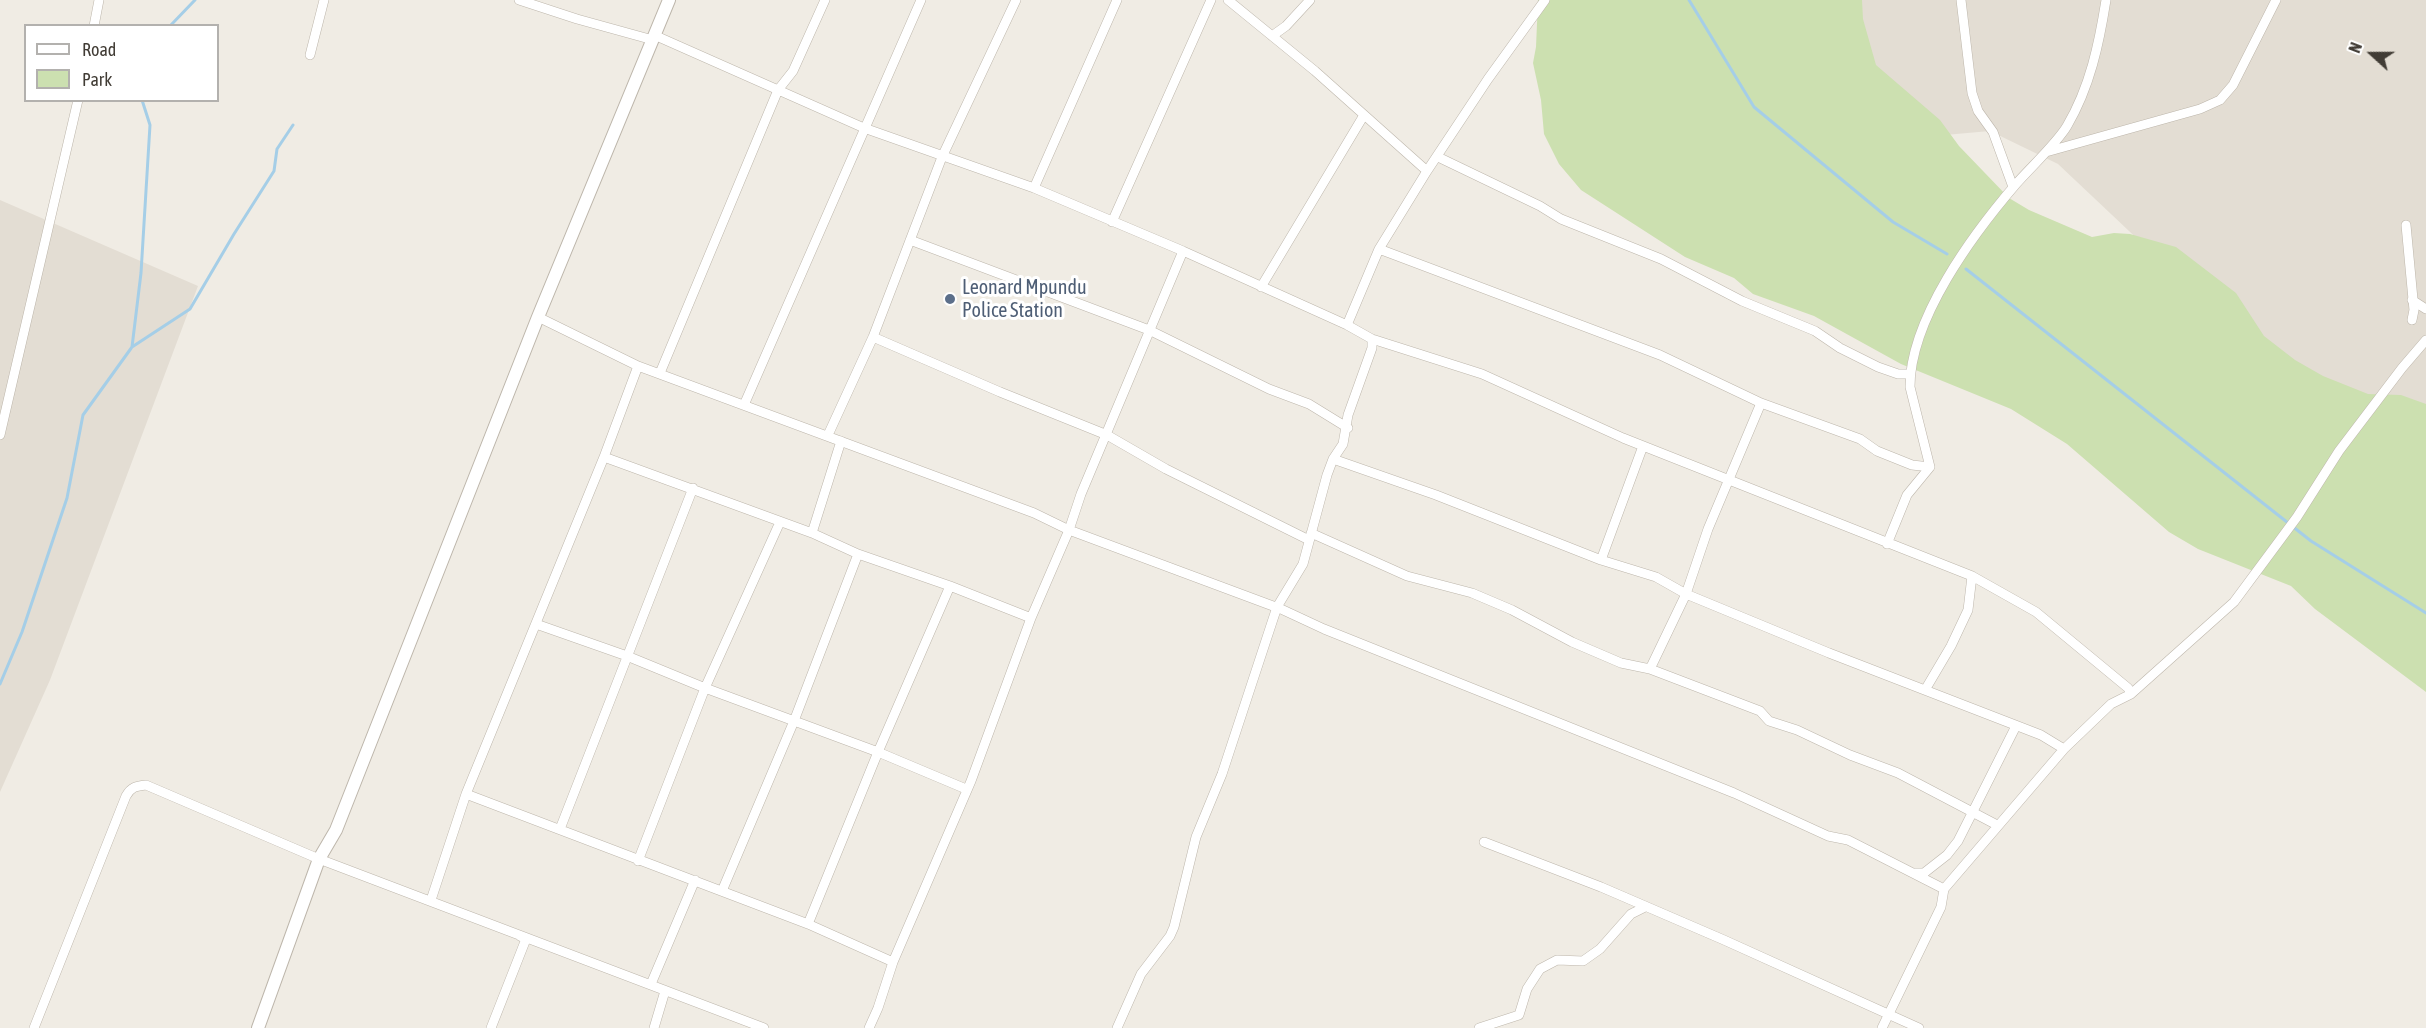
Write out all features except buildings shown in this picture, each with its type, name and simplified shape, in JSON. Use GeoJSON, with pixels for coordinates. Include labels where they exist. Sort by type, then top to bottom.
{"type":"FeatureCollection","features":[{"type":"Feature","properties":{"kind":"street"},"geometry":{"type":"LineString","coordinates":[[94,24],[99,0]]}},
{"type":"Feature","properties":{"kind":"street"},"geometry":{"type":"LineString","coordinates":[[310,55],[324,0]]}},
{"type":"Feature","properties":{"kind":"street"},"geometry":{"type":"LineString","coordinates":[[519,0],[577,20],[654,38],[864,128],[1035,188],[1183,251],[1347,325],[1372,339],[1482,374],[1643,446],[1972,576],[2036,612],[2128,688],[2131,694]]}},
{"type":"Feature","properties":{"kind":"street"},"geometry":{"type":"LineString","coordinates":[[258,1028],[319,859],[336,830],[538,318],[669,0]]}},
{"type":"Feature","properties":{"kind":"street"},"geometry":{"type":"LineString","coordinates":[[660,373],[778,90],[793,71],[825,0]]}},
{"type":"Feature","properties":{"kind":"street"},"geometry":{"type":"LineString","coordinates":[[744,405],[921,0]]}},
{"type":"Feature","properties":{"kind":"street"},"geometry":{"type":"LineString","coordinates":[[828,435],[873,336],[942,157],[1016,0]]}},
{"type":"Feature","properties":{"kind":"street"},"geometry":{"type":"LineString","coordinates":[[1035,188],[1117,0]]}},
{"type":"Feature","properties":{"kind":"street"},"geometry":{"type":"LineString","coordinates":[[1112,222],[1210,0]]}},
{"type":"Feature","properties":{"kind":"street"},"geometry":{"type":"LineString","coordinates":[[1228,0],[1427,171]]}},
{"type":"Feature","properties":{"kind":"street"},"geometry":{"type":"LineString","coordinates":[[1272,36],[1286,26],[1310,0]]}},
{"type":"Feature","properties":{"kind":"street"},"geometry":{"type":"LineString","coordinates":[[1347,325],[1379,249],[1488,79],[1545,0]]}},
{"type":"Feature","properties":{"kind":"street"},"geometry":{"type":"LineString","coordinates":[[1961,0],[1972,93],[1978,111],[1993,132],[2013,187]]}},
{"type":"Feature","properties":{"kind":"street"},"geometry":{"type":"LineString","coordinates":[[1930,467],[1910,387],[1909,374],[1922,332],[1938,294],[1961,257],[2013,187],[2066,128],[2087,87],[2106,0]]}},
{"type":"Feature","properties":{"kind":"street"},"geometry":{"type":"LineString","coordinates":[[2043,153],[2200,108],[2220,100],[2233,85],[2276,0]]}},
{"type":"Feature","properties":{"kind":"street"},"geometry":{"type":"LineString","coordinates":[[0,435],[78,102]]}},
{"type":"Feature","properties":{"kind":"street"},"geometry":{"type":"LineString","coordinates":[[1261,287],[1364,115]]}},
{"type":"Feature","properties":{"kind":"street"},"geometry":{"type":"LineString","coordinates":[[1438,157],[1540,206],[1561,219],[1661,259],[1742,301],[1815,331],[1840,348],[1878,367],[1898,374],[1909,374]]}},
{"type":"Feature","properties":{"kind":"street"},"geometry":{"type":"LineString","coordinates":[[2406,225],[2412,320]]}},
{"type":"Feature","properties":{"kind":"street"},"geometry":{"type":"LineString","coordinates":[[910,240],[1149,330],[1269,389],[1309,404],[1347,428]]}},
{"type":"Feature","properties":{"kind":"street"},"geometry":{"type":"LineString","coordinates":[[1379,249],[1660,355],[1739,390],[1761,403],[1860,440],[1877,451],[1912,465],[1930,467]]}},
{"type":"Feature","properties":{"kind":"street"},"geometry":{"type":"LineString","coordinates":[[869,1028],[893,962],[971,781],[1031,618],[1069,530],[1081,494],[1183,251]]}},
{"type":"Feature","properties":{"kind":"street"},"geometry":{"type":"LineString","coordinates":[[2412,300],[2426,309]]}},
{"type":"Feature","properties":{"kind":"street"},"geometry":{"type":"LineString","coordinates":[[538,318],[638,366],[828,435],[1034,513],[1069,530],[1277,607],[1324,629],[1734,793],[1828,836],[1848,840],[1944,889]]}},
{"type":"Feature","properties":{"kind":"street"},"geometry":{"type":"LineString","coordinates":[[873,336],[1000,392],[1107,435],[1166,469],[1310,537],[1407,576],[1472,593],[1621,663],[1650,669],[1760,711],[1769,721],[1797,730],[1850,755],[1898,773],[1997,825]]}},
{"type":"Feature","properties":{"kind":"street"},"geometry":{"type":"LineString","coordinates":[[1117,1028],[1141,974],[1170,936],[1174,927],[1196,837],[1222,774],[1277,607],[1303,564],[1333,459],[1343,444],[1348,415],[1372,348],[1372,339]]}},
{"type":"Feature","properties":{"kind":"street"},"geometry":{"type":"LineString","coordinates":[[1882,1028],[1941,907],[1944,889],[2064,749],[2111,704],[2131,694],[2234,602],[2286,532],[2339,451],[2426,340]]}},
{"type":"Feature","properties":{"kind":"street"},"geometry":{"type":"LineString","coordinates":[[432,900],[466,794],[604,458],[638,366]]}},
{"type":"Feature","properties":{"kind":"street"},"geometry":{"type":"LineString","coordinates":[[1650,669],[1686,594],[1696,560],[1761,403]]}},
{"type":"Feature","properties":{"kind":"street"},"geometry":{"type":"LineString","coordinates":[[812,532],[841,441]]}},
{"type":"Feature","properties":{"kind":"street"},"geometry":{"type":"LineString","coordinates":[[1601,560],[1643,446]]}},
{"type":"Feature","properties":{"kind":"street"},"geometry":{"type":"LineString","coordinates":[[604,458],[812,532],[858,554],[950,586],[1031,618]]}},
{"type":"Feature","properties":{"kind":"street"},"geometry":{"type":"LineString","coordinates":[[1333,459],[1436,495],[1601,560],[1656,577],[1686,594],[1829,653],[2041,735],[2064,749]]}},
{"type":"Feature","properties":{"kind":"street"},"geometry":{"type":"LineString","coordinates":[[1887,544],[1907,495],[1930,467]]}},
{"type":"Feature","properties":{"kind":"street"},"geometry":{"type":"LineString","coordinates":[[560,829],[693,488]]}},
{"type":"Feature","properties":{"kind":"street"},"geometry":{"type":"LineString","coordinates":[[638,861],[705,688],[780,522]]}},
{"type":"Feature","properties":{"kind":"street"},"geometry":{"type":"LineString","coordinates":[[722,891],[794,721],[858,554]]}},
{"type":"Feature","properties":{"kind":"street"},"geometry":{"type":"LineString","coordinates":[[1925,690],[1951,646],[1968,610],[1972,576]]}},
{"type":"Feature","properties":{"kind":"street"},"geometry":{"type":"LineString","coordinates":[[808,924],[878,752],[950,586]]}},
{"type":"Feature","properties":{"kind":"street"},"geometry":{"type":"LineString","coordinates":[[536,624],[627,656],[705,688],[878,752],[966,789]]}},
{"type":"Feature","properties":{"kind":"street"},"geometry":{"type":"LineString","coordinates":[[1910,872],[1924,873],[1947,855],[1958,841],[2016,726]]}},
{"type":"Feature","properties":{"kind":"street"},"geometry":{"type":"LineString","coordinates":[[34,1028],[114,822],[130,790],[136,786],[146,785],[319,859],[764,1028]]}},
{"type":"Feature","properties":{"kind":"street"},"geometry":{"type":"LineString","coordinates":[[466,794],[808,924],[893,962]]}},
{"type":"Feature","properties":{"kind":"street"},"geometry":{"type":"LineString","coordinates":[[1484,842],[1581,878],[1918,1028]]}},
{"type":"Feature","properties":{"kind":"street"},"geometry":{"type":"LineString","coordinates":[[651,984],[695,880]]}},
{"type":"Feature","properties":{"kind":"street"},"geometry":{"type":"LineString","coordinates":[[1479,1028],[1519,1015],[1527,989],[1540,969],[1557,960],[1583,961],[1600,949],[1631,914],[1645,907]]}},
{"type":"Feature","properties":{"kind":"street"},"geometry":{"type":"LineString","coordinates":[[491,1028],[526,939],[518,934]]}},
{"type":"Feature","properties":{"kind":"street"},"geometry":{"type":"LineString","coordinates":[[654,1028],[665,991]]}},
{"type":"Feature","properties":{"kind":"shaded area"},"geometry":{"type":"Polygon","coordinates":[[[1802,0],[2426,0],[2426,476],[2200,298],[2058,164],[1990,131],[1911,138],[1802,0]]]}},
{"type":"Feature","properties":{"kind":"shaded area"},"geometry":{"type":"Polygon","coordinates":[[[0,200],[198,286],[50,680],[0,792],[0,200]]]}},
{"type":"Feature","properties":{"kind":"green space"},"geometry":{"type":"Polygon","coordinates":[[[1538,0],[1862,0],[1863,19],[1876,65],[1940,120],[1959,146],[2009,198],[2029,210],[2092,237],[2114,233],[2130,234],[2176,247],[2236,293],[2264,336],[2295,360],[2323,376],[2368,394],[2401,395],[2426,404],[2426,692],[2315,609],[2291,586],[2198,549],[2169,532],[2067,444],[2011,409],[1901,364],[1814,316],[1753,294],[1734,278],[1685,257],[1581,190],[1559,164],[1544,134],[1541,100],[1533,63],[1538,0]]]}},
{"type":"Feature","properties":{"kind":"waterway"},"geometry":{"type":"LineString","coordinates":[[172,24],[195,0]]}},
{"type":"Feature","properties":{"kind":"waterway"},"geometry":{"type":"LineString","coordinates":[[1689,0],[1754,107],[1893,222],[1947,254]]}},
{"type":"Feature","properties":{"kind":"waterway"},"geometry":{"type":"LineString","coordinates":[[132,347],[141,273],[150,125],[143,102]]}},
{"type":"Feature","properties":{"kind":"waterway"},"geometry":{"type":"LineString","coordinates":[[0,684],[22,632],[67,498],[83,415],[132,347],[190,309],[274,171],[277,149],[293,125]]}},
{"type":"Feature","properties":{"kind":"waterway"},"geometry":{"type":"LineString","coordinates":[[1966,269],[2311,541],[2426,613]]}},
{"type":"Feature","properties":{"kind":"place","name":"Leonard Mpundu Police Station"},"geometry":{"type":"Point","coordinates":[950,299]}}]}
